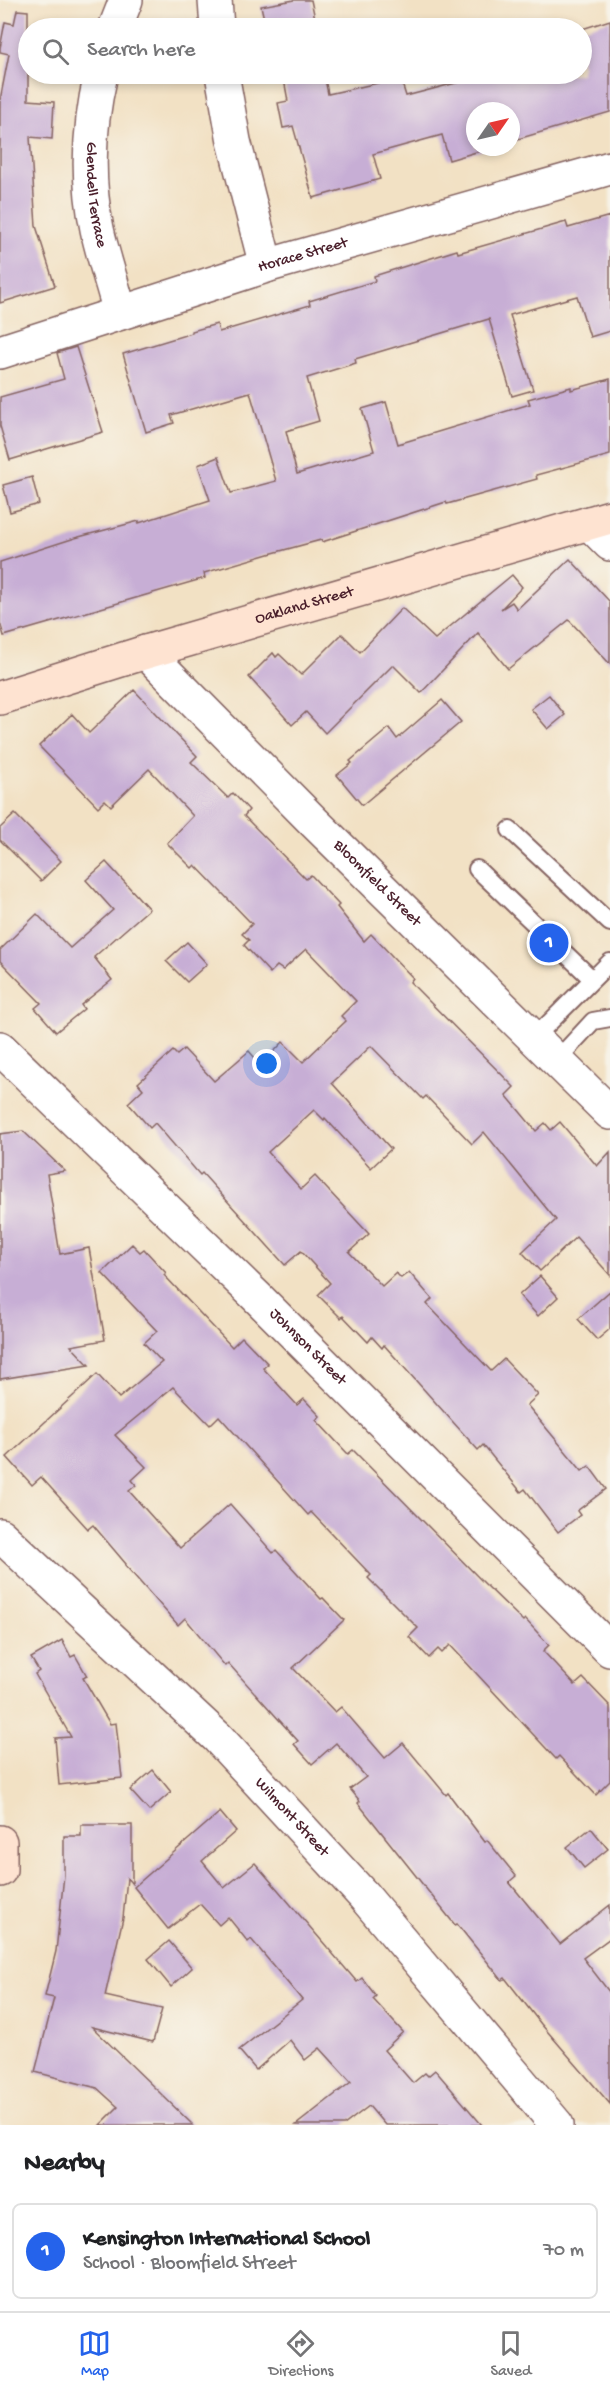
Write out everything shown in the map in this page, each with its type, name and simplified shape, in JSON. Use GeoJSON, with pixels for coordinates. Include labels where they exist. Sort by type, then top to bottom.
{"type":"FeatureCollection","features":[{"type":"Feature","properties":{"kind":"main road","name":"Oakland Street"},"geometry":{"type":"LineString","coordinates":[[0,698],[146,652],[603,528]]}},
{"type":"Feature","properties":{"kind":"main road"},"geometry":{"type":"LineString","coordinates":[[0,1842],[0,1870]]}},
{"type":"Feature","properties":{"kind":"street"},"geometry":{"type":"LineString","coordinates":[[119,18],[126,0]]}},
{"type":"Feature","properties":{"kind":"street"},"geometry":{"type":"LineString","coordinates":[[215,0],[217,18]]}},
{"type":"Feature","properties":{"kind":"street","name":"Glendell Terrace"},"geometry":{"type":"LineString","coordinates":[[99,84],[91,131],[90,188],[97,230],[120,313]]}},
{"type":"Feature","properties":{"kind":"street"},"geometry":{"type":"LineString","coordinates":[[224,84],[234,141],[266,266]]}},
{"type":"Feature","properties":{"kind":"street","name":"Horace Street"},"geometry":{"type":"LineString","coordinates":[[0,352],[266,266],[610,168]]}},
{"type":"Feature","properties":{"kind":"street","name":"Bloomfield Street"},"geometry":{"type":"LineString","coordinates":[[146,652],[323,831],[610,1113]]}},
{"type":"Feature","properties":{"kind":"street","name":"Johnson Street"},"geometry":{"type":"LineString","coordinates":[[0,1048],[260,1299],[610,1650]]}},
{"type":"Feature","properties":{"kind":"street","name":"Wilmont Street"},"geometry":{"type":"LineString","coordinates":[[0,1535],[218,1738],[363,1894],[557,2125]]}},
{"type":"Feature","properties":{"kind":"lane"},"geometry":{"type":"LineString","coordinates":[[510,830],[610,923]]}},
{"type":"Feature","properties":{"kind":"lane"},"geometry":{"type":"LineString","coordinates":[[477,869],[592,979]]}},
{"type":"Feature","properties":{"kind":"lane"},"geometry":{"type":"LineString","coordinates":[[545,1050],[592,979],[610,962]]}},
{"type":"Feature","properties":{"kind":"lane"},"geometry":{"type":"LineString","coordinates":[[545,1050],[593,1021],[610,1018]]}},
{"type":"Feature","properties":{"kind":"building"},"geometry":{"type":"Polygon","coordinates":[[[294,0],[311,0],[315,18],[264,18],[261,6],[294,0]]]}},
{"type":"Feature","properties":{"kind":"building"},"geometry":{"type":"Polygon","coordinates":[[[17,10],[28,11],[28,18],[18,18],[18,84],[28,84],[28,100],[54,102],[52,139],[30,137],[36,226],[55,286],[0,303],[0,100],[9,54],[0,52],[0,48],[5,22],[14,24],[17,10]]]}},
{"type":"Feature","properties":{"kind":"building"},"geometry":{"type":"Polygon","coordinates":[[[610,20],[610,112],[520,138],[520,102],[466,102],[466,155],[449,160],[442,135],[373,154],[380,179],[313,198],[293,126],[283,128],[278,103],[288,101],[285,84],[326,84],[328,94],[373,84],[402,84],[406,96],[452,84],[592,84],[592,26],[610,20]]]}},
{"type":"Feature","properties":{"kind":"building"},"geometry":{"type":"Polygon","coordinates":[[[610,216],[610,331],[590,337],[577,296],[510,315],[533,390],[512,396],[489,319],[355,359],[356,363],[307,378],[319,421],[286,431],[297,474],[374,451],[362,409],[386,402],[398,444],[530,404],[528,399],[610,379],[610,455],[536,475],[537,479],[447,504],[446,502],[322,542],[321,540],[204,573],[205,578],[4,636],[0,623],[0,562],[75,538],[139,521],[139,523],[210,500],[198,465],[218,457],[231,493],[276,481],[250,392],[171,415],[174,423],[146,432],[123,354],[217,324],[219,332],[310,305],[309,301],[375,281],[374,276],[457,250],[458,253],[566,222],[568,228],[610,216]]]}},
{"type":"Feature","properties":{"kind":"building"},"geometry":{"type":"Polygon","coordinates":[[[76,347],[103,432],[10,460],[0,426],[0,397],[64,379],[57,353],[76,347]]]}},
{"type":"Feature","properties":{"kind":"building"},"geometry":{"type":"Polygon","coordinates":[[[32,477],[39,504],[10,512],[3,485],[32,477]]]}},
{"type":"Feature","properties":{"kind":"building"},"geometry":{"type":"Polygon","coordinates":[[[570,559],[610,602],[610,664],[569,620],[508,669],[478,633],[421,693],[393,665],[325,733],[306,712],[292,725],[249,677],[273,653],[276,657],[279,654],[301,675],[342,634],[360,652],[402,608],[435,639],[512,575],[522,587],[501,609],[512,602],[517,609],[570,559]]]}},
{"type":"Feature","properties":{"kind":"building"},"geometry":{"type":"Polygon","coordinates":[[[134,690],[197,756],[191,762],[228,798],[233,793],[249,810],[244,816],[306,879],[311,875],[339,905],[337,907],[364,941],[371,934],[413,978],[410,982],[514,1087],[506,1095],[536,1131],[545,1123],[551,1130],[560,1122],[597,1166],[610,1152],[610,1275],[576,1237],[540,1271],[522,1252],[556,1220],[484,1132],[472,1144],[426,1096],[423,1099],[371,1046],[332,1083],[391,1149],[371,1168],[325,1118],[324,1120],[314,1110],[268,1152],[301,1189],[315,1176],[369,1234],[349,1252],[382,1286],[396,1273],[401,1278],[409,1272],[432,1299],[427,1304],[491,1371],[504,1359],[538,1395],[527,1405],[582,1471],[589,1466],[606,1489],[577,1511],[580,1515],[558,1532],[525,1489],[521,1492],[483,1445],[478,1450],[384,1345],[382,1348],[372,1337],[368,1342],[343,1316],[341,1318],[318,1295],[330,1283],[301,1251],[285,1265],[202,1173],[200,1175],[155,1123],[150,1128],[128,1103],[143,1089],[138,1083],[173,1051],[177,1055],[184,1049],[214,1081],[249,1051],[261,1065],[283,1042],[303,1062],[346,1021],[341,1016],[356,1001],[306,949],[283,970],[277,966],[270,973],[244,945],[249,940],[242,934],[252,924],[195,865],[192,868],[167,843],[193,816],[149,769],[111,806],[105,800],[98,807],[39,746],[72,714],[89,733],[134,690]]]}},
{"type":"Feature","properties":{"kind":"building"},"geometry":{"type":"Polygon","coordinates":[[[549,695],[565,715],[548,729],[531,709],[549,695]]]}},
{"type":"Feature","properties":{"kind":"building"},"geometry":{"type":"Polygon","coordinates":[[[442,700],[461,722],[362,805],[337,775],[389,728],[397,739],[442,700]]]}},
{"type":"Feature","properties":{"kind":"building"},"geometry":{"type":"Polygon","coordinates":[[[15,814],[61,861],[41,881],[0,840],[0,828],[15,814]]]}},
{"type":"Feature","properties":{"kind":"building"},"geometry":{"type":"Polygon","coordinates":[[[106,862],[149,909],[94,957],[112,980],[81,1005],[84,1009],[56,1032],[35,1008],[41,1003],[0,961],[0,950],[37,914],[70,948],[113,910],[86,880],[106,862]]]}},
{"type":"Feature","properties":{"kind":"building"},"geometry":{"type":"Polygon","coordinates":[[[187,942],[207,964],[187,982],[166,961],[187,942]]]}},
{"type":"Feature","properties":{"kind":"building"},"geometry":{"type":"Polygon","coordinates":[[[23,1131],[65,1171],[47,1174],[60,1254],[89,1248],[105,1340],[71,1346],[89,1365],[0,1379],[0,1134],[23,1131]]]}},
{"type":"Feature","properties":{"kind":"building"},"geometry":{"type":"Polygon","coordinates":[[[132,1244],[140,1252],[144,1249],[166,1273],[164,1275],[232,1347],[242,1337],[268,1364],[263,1368],[297,1405],[304,1399],[320,1416],[316,1420],[348,1454],[353,1450],[484,1583],[523,1621],[525,1619],[549,1645],[543,1651],[575,1685],[583,1678],[610,1706],[610,1781],[596,1795],[559,1756],[556,1759],[450,1645],[442,1653],[438,1649],[429,1658],[409,1637],[418,1628],[368,1578],[371,1575],[311,1512],[308,1515],[219,1416],[210,1425],[173,1387],[115,1435],[146,1467],[132,1480],[136,1485],[129,1491],[180,1548],[230,1504],[273,1553],[276,1550],[321,1599],[323,1598],[344,1620],[293,1668],[335,1712],[341,1707],[385,1758],[403,1743],[446,1795],[448,1793],[485,1842],[487,1840],[516,1876],[509,1882],[560,1944],[610,1905],[610,1938],[583,1958],[610,1993],[610,2104],[505,1978],[502,1980],[457,1924],[455,1925],[358,1803],[360,1801],[350,1789],[366,1777],[336,1743],[312,1764],[294,1744],[298,1741],[228,1663],[225,1666],[185,1618],[178,1625],[93,1525],[88,1529],[41,1477],[32,1485],[7,1457],[97,1374],[119,1398],[162,1362],[144,1343],[157,1331],[102,1273],[132,1244]]]}},
{"type":"Feature","properties":{"kind":"building"},"geometry":{"type":"Polygon","coordinates":[[[540,1276],[558,1297],[538,1316],[519,1295],[540,1276]]]}},
{"type":"Feature","properties":{"kind":"building"},"geometry":{"type":"Polygon","coordinates":[[[610,1291],[610,1329],[597,1340],[578,1319],[610,1291]]]}},
{"type":"Feature","properties":{"kind":"building"},"geometry":{"type":"Polygon","coordinates":[[[62,1640],[71,1657],[75,1655],[87,1676],[83,1678],[110,1724],[116,1723],[122,1778],[59,1785],[55,1738],[71,1737],[35,1674],[39,1671],[31,1658],[62,1640]]]}},
{"type":"Feature","properties":{"kind":"building"},"geometry":{"type":"Polygon","coordinates":[[[153,1770],[171,1792],[149,1811],[130,1790],[153,1770]]]}},
{"type":"Feature","properties":{"kind":"building"},"geometry":{"type":"Polygon","coordinates":[[[220,1812],[236,1831],[202,1861],[224,1888],[255,1863],[357,1982],[362,1978],[376,1996],[373,1999],[403,2032],[384,2050],[413,2083],[425,2073],[428,2076],[435,2070],[482,2125],[385,2125],[369,2106],[344,2125],[296,2125],[351,2082],[320,2048],[305,2060],[290,2040],[256,2070],[239,2050],[302,2000],[251,1939],[248,1942],[228,1917],[219,1925],[200,1904],[168,1929],[134,1887],[220,1812]]]}},
{"type":"Feature","properties":{"kind":"building"},"geometry":{"type":"Polygon","coordinates":[[[81,1825],[132,1825],[132,1884],[127,1878],[123,1918],[105,1996],[162,2009],[153,2042],[92,2027],[193,2125],[100,2125],[118,2107],[97,2088],[35,2072],[54,1998],[45,1996],[56,1951],[64,1875],[64,1836],[81,1836],[81,1825]]]}},
{"type":"Feature","properties":{"kind":"building"},"geometry":{"type":"Polygon","coordinates":[[[591,1828],[608,1849],[584,1868],[567,1847],[591,1828]]]}},
{"type":"Feature","properties":{"kind":"building"},"geometry":{"type":"Polygon","coordinates":[[[169,1941],[192,1968],[171,1987],[148,1959],[169,1941]]]}},
{"type":"Feature","properties":{"kind":"place","name":"Kensington International School"},"geometry":{"type":"Point","coordinates":[549,943]}}]}
